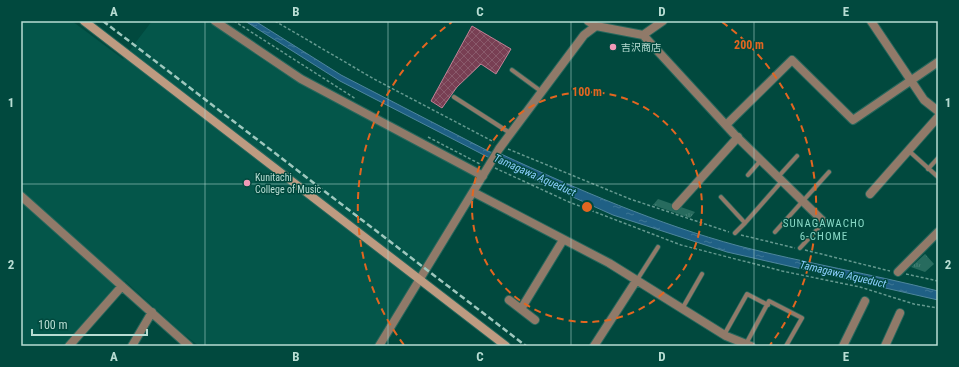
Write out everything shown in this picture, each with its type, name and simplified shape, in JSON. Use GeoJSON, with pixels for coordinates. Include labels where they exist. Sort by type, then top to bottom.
{"type":"FeatureCollection","features":[{"type":"Feature","properties":{"kind":"street"},"geometry":{"type":"LineString","coordinates":[[84,21],[506,346]]}},
{"type":"Feature","properties":{"kind":"street"},"geometry":{"type":"LineString","coordinates":[[215,21],[301,78],[483,176]]}},
{"type":"Feature","properties":{"kind":"street"},"geometry":{"type":"LineString","coordinates":[[588,21],[596,26],[643,35],[726,125],[824,222]]}},
{"type":"Feature","properties":{"kind":"street"},"geometry":{"type":"LineString","coordinates":[[643,35],[663,21]]}},
{"type":"Feature","properties":{"kind":"street"},"geometry":{"type":"LineString","coordinates":[[870,21],[924,100],[938,111]]}},
{"type":"Feature","properties":{"kind":"street"},"geometry":{"type":"LineString","coordinates":[[379,346],[500,147],[584,35],[596,26]]}},
{"type":"Feature","properties":{"kind":"street"},"geometry":{"type":"LineString","coordinates":[[726,125],[792,60],[853,120],[911,82],[938,62]]}},
{"type":"Feature","properties":{"kind":"street"},"geometry":{"type":"LineString","coordinates":[[870,194],[938,117]]}},
{"type":"Feature","properties":{"kind":"street"},"geometry":{"type":"LineString","coordinates":[[676,206],[738,137]]}},
{"type":"Feature","properties":{"kind":"street"},"geometry":{"type":"LineString","coordinates":[[473,192],[609,264],[724,335],[748,345]]}},
{"type":"Feature","properties":{"kind":"street"},"geometry":{"type":"LineString","coordinates":[[21,196],[190,346]]}},
{"type":"Feature","properties":{"kind":"street"},"geometry":{"type":"LineString","coordinates":[[898,272],[938,232]]}},
{"type":"Feature","properties":{"kind":"street"},"geometry":{"type":"LineString","coordinates":[[521,309],[563,240]]}},
{"type":"Feature","properties":{"kind":"street"},"geometry":{"type":"LineString","coordinates":[[594,346],[636,281]]}},
{"type":"Feature","properties":{"kind":"street"},"geometry":{"type":"LineString","coordinates":[[69,346],[122,286]]}},
{"type":"Feature","properties":{"kind":"street"},"geometry":{"type":"LineString","coordinates":[[510,300],[535,320]]}},
{"type":"Feature","properties":{"kind":"street"},"geometry":{"type":"LineString","coordinates":[[844,346],[865,301]]}},
{"type":"Feature","properties":{"kind":"street"},"geometry":{"type":"LineString","coordinates":[[132,346],[152,312]]}},
{"type":"Feature","properties":{"kind":"street"},"geometry":{"type":"LineString","coordinates":[[885,346],[900,313]]}},
{"type":"Feature","properties":{"kind":"lane"},"geometry":{"type":"LineString","coordinates":[[512,70],[542,92]]}},
{"type":"Feature","properties":{"kind":"lane"},"geometry":{"type":"LineString","coordinates":[[454,97],[510,133]]}},
{"type":"Feature","properties":{"kind":"lane"},"geometry":{"type":"LineString","coordinates":[[908,150],[938,177]]}},
{"type":"Feature","properties":{"kind":"lane"},"geometry":{"type":"LineString","coordinates":[[735,234],[797,156]]}},
{"type":"Feature","properties":{"kind":"lane"},"geometry":{"type":"LineString","coordinates":[[928,169],[938,158]]}},
{"type":"Feature","properties":{"kind":"lane"},"geometry":{"type":"LineString","coordinates":[[748,175],[761,160]]}},
{"type":"Feature","properties":{"kind":"lane"},"geometry":{"type":"LineString","coordinates":[[775,232],[829,172]]}},
{"type":"Feature","properties":{"kind":"lane"},"geometry":{"type":"LineString","coordinates":[[721,198],[745,223]]}},
{"type":"Feature","properties":{"kind":"lane"},"geometry":{"type":"LineString","coordinates":[[800,248],[824,222]]}},
{"type":"Feature","properties":{"kind":"lane"},"geometry":{"type":"LineString","coordinates":[[636,281],[658,247]]}},
{"type":"Feature","properties":{"kind":"lane"},"geometry":{"type":"LineString","coordinates":[[682,310],[702,274]]}},
{"type":"Feature","properties":{"kind":"lane"},"geometry":{"type":"LineString","coordinates":[[724,335],[747,294],[768,304]]}},
{"type":"Feature","properties":{"kind":"lane"},"geometry":{"type":"LineString","coordinates":[[748,345],[769,301],[802,318],[786,346]]}},
{"type":"Feature","properties":{"kind":"path"},"geometry":{"type":"LineString","coordinates":[[234,21],[360,101]]}},
{"type":"Feature","properties":{"kind":"path"},"geometry":{"type":"LineString","coordinates":[[275,21],[374,79],[500,147],[630,199],[735,234],[938,281]]}},
{"type":"Feature","properties":{"kind":"path"},"geometry":{"type":"LineString","coordinates":[[426,136],[480,164],[490,164],[569,202],[681,245],[782,271],[860,287],[914,304],[938,308]]}},
{"type":"Feature","properties":{"kind":"shaded area","name":"Kunitachi College of Music"},"geometry":{"type":"Polygon","coordinates":[[[21,21],[72,21],[123,59],[152,21],[207,21],[302,84],[479,174],[376,346],[199,346],[182,333],[125,281],[66,346],[21,346],[21,197],[24,194],[21,191],[21,21]]]}},
{"type":"Feature","properties":{"kind":"green space"},"geometry":{"type":"Polygon","coordinates":[[[658,199],[695,212],[690,218],[653,205],[658,199]]]}},
{"type":"Feature","properties":{"kind":"green space"},"geometry":{"type":"Polygon","coordinates":[[[925,254],[934,264],[925,272],[911,267],[925,254]]]}},
{"type":"Feature","properties":{"kind":"water","name":"Tamagawa Aqueduct"},"geometry":{"type":"Polygon","coordinates":[[[245,21],[255,21],[341,75],[490,152],[501,154],[618,205],[648,217],[739,246],[938,291],[938,300],[727,252],[613,215],[515,171],[340,81],[245,21]]]}},
{"type":"Feature","properties":{"kind":"building"},"geometry":{"type":"Polygon","coordinates":[[[472,26],[511,49],[496,74],[481,64],[457,87],[442,108],[431,101],[472,26]]]}},
{"type":"Feature","properties":{"kind":"railway"},"geometry":{"type":"LineString","coordinates":[[103,21],[526,346]]}},
{"type":"Feature","properties":{"kind":"place","name":"吉沢商店"},"geometry":{"type":"Point","coordinates":[613,47]}},
{"type":"Feature","properties":{"kind":"place","name":"Kunitachi College of Music"},"geometry":{"type":"Point","coordinates":[247,183]}},
{"type":"Feature","properties":{"kind":"district","name":"SUNAGAWACHO 6-CHOME"},"geometry":{"type":"Point","coordinates":[824,229]}}]}
